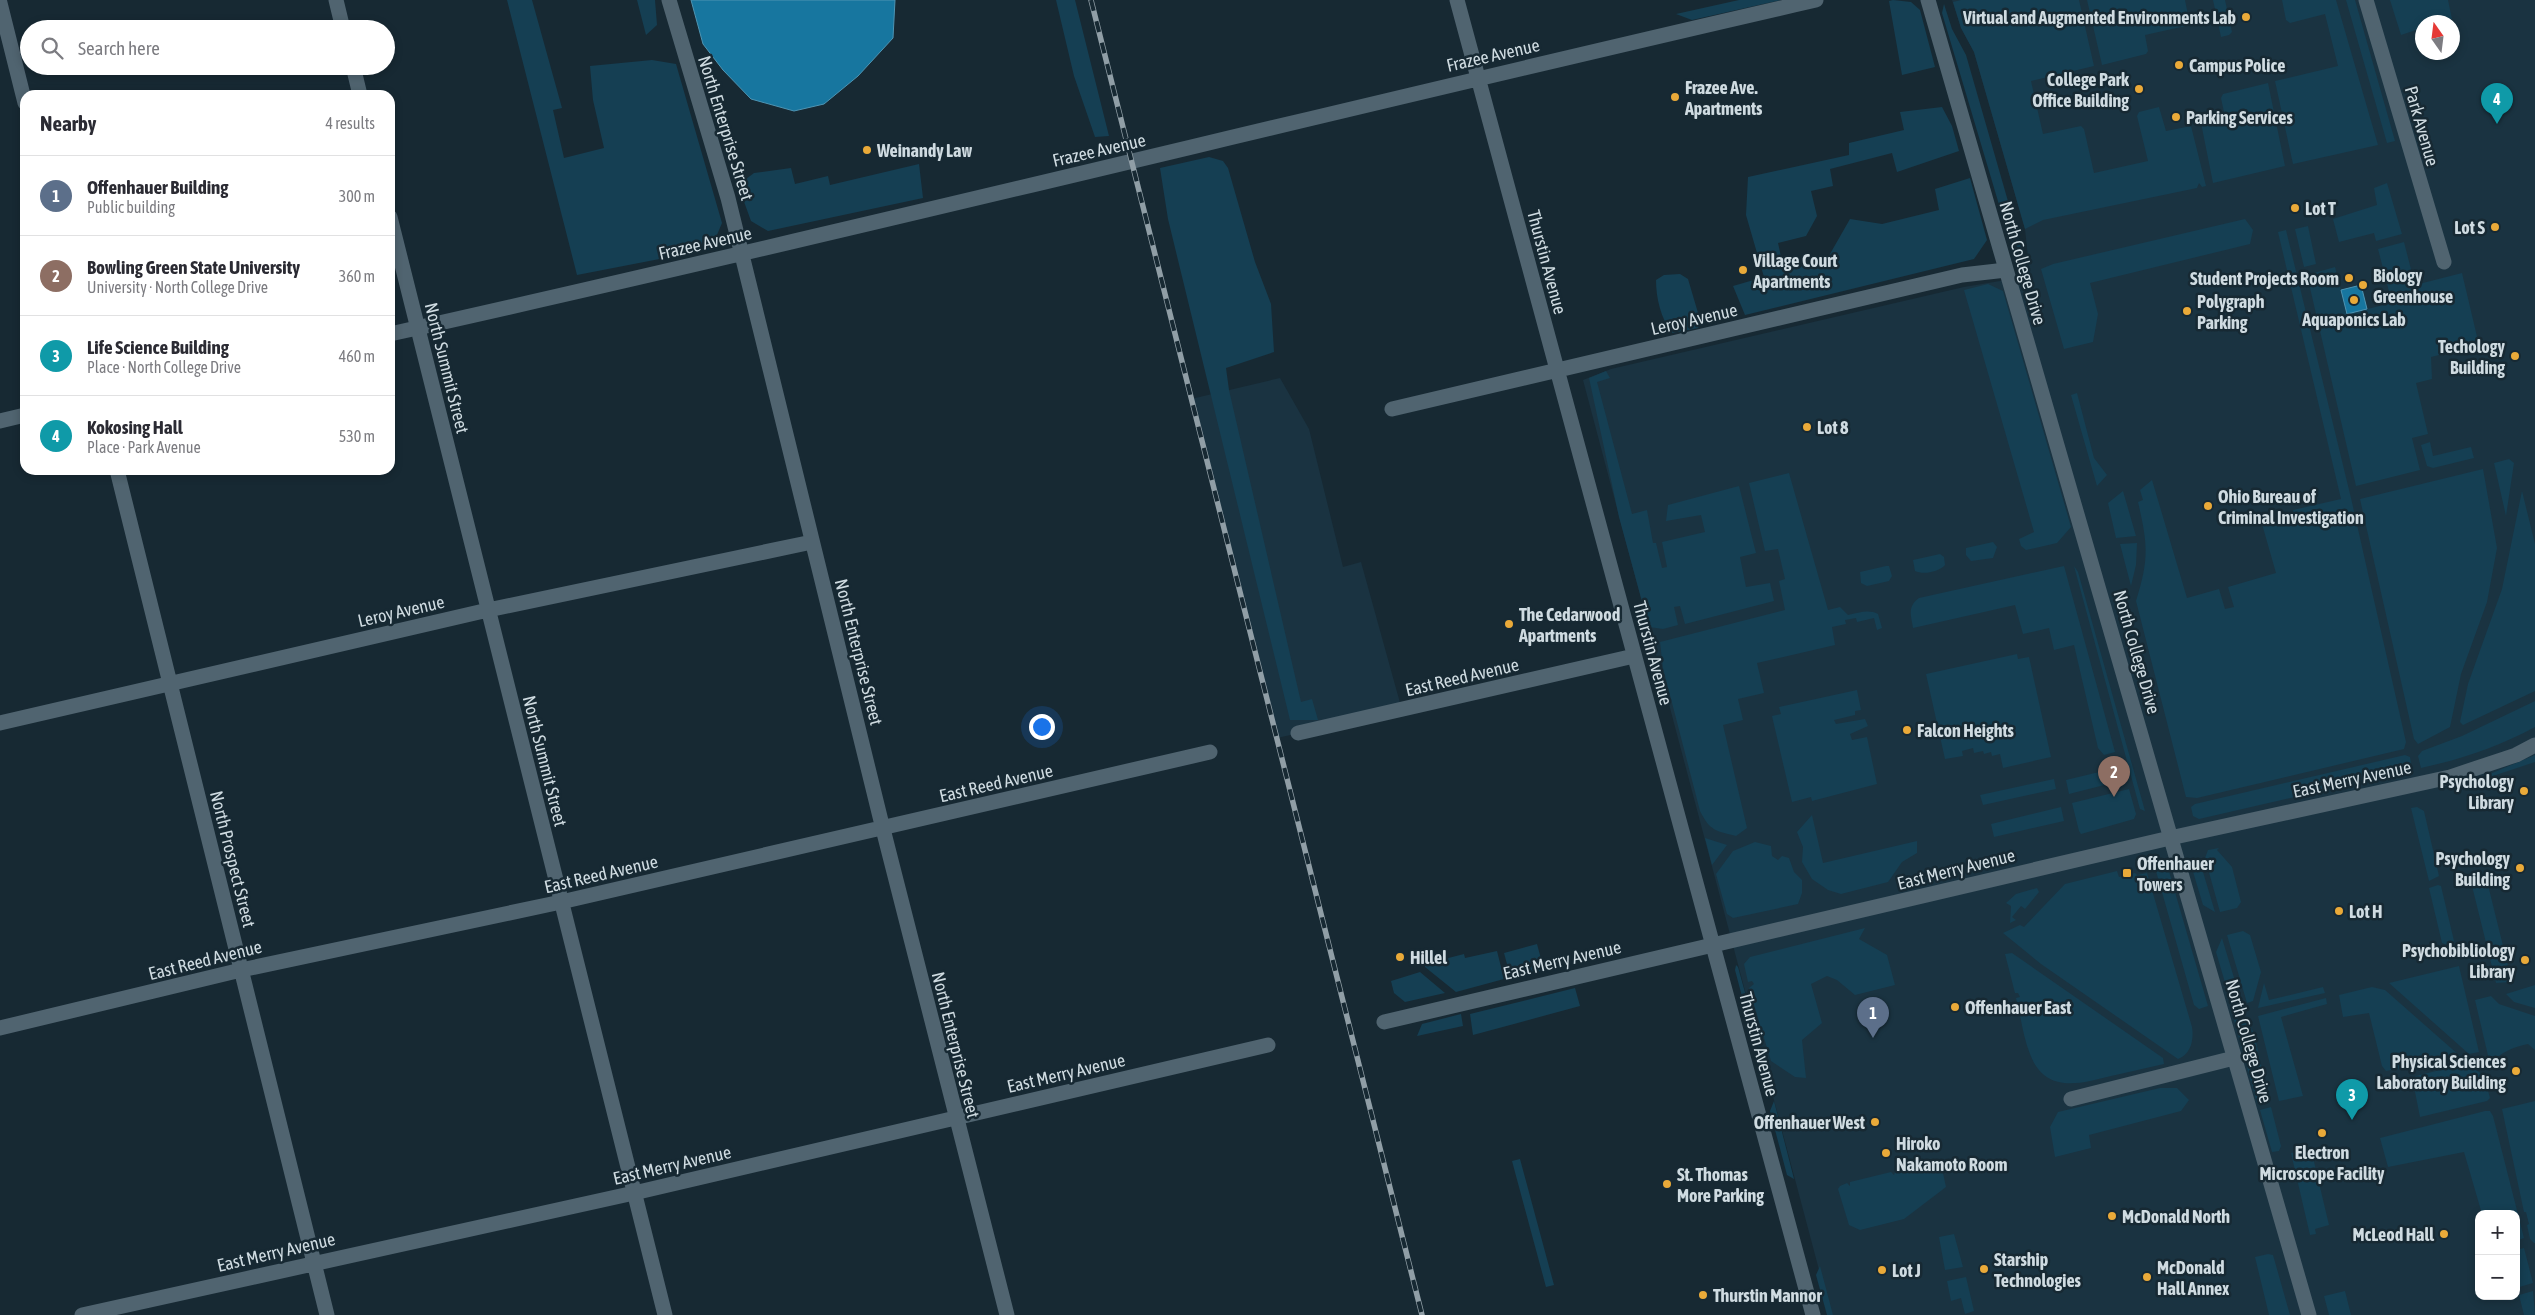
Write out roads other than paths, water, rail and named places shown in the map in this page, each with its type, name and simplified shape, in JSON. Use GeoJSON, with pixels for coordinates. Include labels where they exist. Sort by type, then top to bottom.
{"type":"FeatureCollection","features":[{"type":"Feature","properties":{"kind":"street"},"geometry":{"type":"LineString","coordinates":[[336,0],[341,20]]}},
{"type":"Feature","properties":{"kind":"street","name":"North Enterprise Street"},"geometry":{"type":"LineString","coordinates":[[669,0],[728,198],[955,1118],[1007,1315]]}},
{"type":"Feature","properties":{"kind":"street","name":"Thurstin Avenue"},"geometry":{"type":"LineString","coordinates":[[1457,0],[1813,1315]]}},
{"type":"Feature","properties":{"kind":"street","name":"Frazee Avenue"},"geometry":{"type":"LineString","coordinates":[[395,333],[741,254],[1478,78],[1816,0]]}},
{"type":"Feature","properties":{"kind":"street","name":"North College Drive"},"geometry":{"type":"LineString","coordinates":[[1928,0],[2309,1315]]}},
{"type":"Feature","properties":{"kind":"street","name":"Park Avenue"},"geometry":{"type":"LineString","coordinates":[[2366,0],[2444,262]]}},
{"type":"Feature","properties":{"kind":"street"},"geometry":{"type":"LineString","coordinates":[[0,3],[22,90]]}},
{"type":"Feature","properties":{"kind":"street"},"geometry":{"type":"LineString","coordinates":[[355,75],[359,90]]}},
{"type":"Feature","properties":{"kind":"street","name":"North Summit Street"},"geometry":{"type":"LineString","coordinates":[[395,236],[665,1315]]}},
{"type":"Feature","properties":{"kind":"street","name":"Leroy Avenue"},"geometry":{"type":"LineString","coordinates":[[1392,409],[1977,272],[2006,270]]}},
{"type":"Feature","properties":{"kind":"street"},"geometry":{"type":"LineString","coordinates":[[0,421],[20,417]]}},
{"type":"Feature","properties":{"kind":"street","name":"North Prospect Street"},"geometry":{"type":"LineString","coordinates":[[118,475],[327,1315]]}},
{"type":"Feature","properties":{"kind":"street","name":"Leroy Avenue"},"geometry":{"type":"LineString","coordinates":[[0,723],[154,690],[169,683],[488,610],[812,542]]}},
{"type":"Feature","properties":{"kind":"street","name":"East Reed Avenue"},"geometry":{"type":"LineString","coordinates":[[1298,733],[1634,656]]}},
{"type":"Feature","properties":{"kind":"street","name":"East Merry Avenue"},"geometry":{"type":"LineString","coordinates":[[1384,1022],[2170,838],[2450,776],[2516,755],[2535,746]]}},
{"type":"Feature","properties":{"kind":"street","name":"East Reed Avenue"},"geometry":{"type":"LineString","coordinates":[[0,1028],[241,970],[561,902],[1210,752]]}},
{"type":"Feature","properties":{"kind":"street","name":"East Merry Avenue"},"geometry":{"type":"LineString","coordinates":[[82,1315],[314,1262],[634,1193],[1268,1045]]}},
{"type":"Feature","properties":{"kind":"street"},"geometry":{"type":"LineString","coordinates":[[2071,1099],[2234,1058]]}},
{"type":"Feature","properties":{"kind":"water"},"geometry":{"type":"Polygon","coordinates":[[[691,0],[895,0],[893,38],[858,76],[824,104],[794,111],[751,99],[723,70],[703,44],[691,0]]]}},
{"type":"Feature","properties":{"kind":"water","name":"Aquaponics Lab"},"geometry":{"type":"Polygon","coordinates":[[[2361,285],[2367,309],[2347,314],[2341,290],[2361,285]]]}},
{"type":"Feature","properties":{"kind":"railway"},"geometry":{"type":"LineString","coordinates":[[1091,0],[1422,1315]]}},
{"type":"Feature","properties":{"kind":"place","name":"Virtual and Augmented Environments Lab"},"geometry":{"type":"Point","coordinates":[2246,17]}},
{"type":"Feature","properties":{"kind":"place","name":"Campus Police"},"geometry":{"type":"Point","coordinates":[2179,65]}},
{"type":"Feature","properties":{"kind":"place","name":"College Park Office Building"},"geometry":{"type":"Point","coordinates":[2139,89]}},
{"type":"Feature","properties":{"kind":"place","name":"Frazee Ave. Apartments"},"geometry":{"type":"Point","coordinates":[1675,97]}},
{"type":"Feature","properties":{"kind":"place","name":"Parking Services"},"geometry":{"type":"Point","coordinates":[2176,117]}},
{"type":"Feature","properties":{"kind":"place","name":"Kokosing Hall"},"geometry":{"type":"Point","coordinates":[2497,124]}},
{"type":"Feature","properties":{"kind":"place","name":"Weinandy Law"},"geometry":{"type":"Point","coordinates":[867,150]}},
{"type":"Feature","properties":{"kind":"place","name":"Lot T"},"geometry":{"type":"Point","coordinates":[2295,208]}},
{"type":"Feature","properties":{"kind":"place","name":"Lot S"},"geometry":{"type":"Point","coordinates":[2495,227]}},
{"type":"Feature","properties":{"kind":"place","name":"Village Court Apartments"},"geometry":{"type":"Point","coordinates":[1743,270]}},
{"type":"Feature","properties":{"kind":"place","name":"Student Projects Room"},"geometry":{"type":"Point","coordinates":[2349,278]}},
{"type":"Feature","properties":{"kind":"place","name":"Biology Greenhouse"},"geometry":{"type":"Point","coordinates":[2363,285]}},
{"type":"Feature","properties":{"kind":"place","name":"Aquaponics Lab"},"geometry":{"type":"Point","coordinates":[2354,300]}},
{"type":"Feature","properties":{"kind":"place","name":"Polygraph Parking"},"geometry":{"type":"Point","coordinates":[2187,311]}},
{"type":"Feature","properties":{"kind":"place","name":"Techology Building"},"geometry":{"type":"Point","coordinates":[2515,356]}},
{"type":"Feature","properties":{"kind":"place","name":"Lot 8"},"geometry":{"type":"Point","coordinates":[1807,427]}},
{"type":"Feature","properties":{"kind":"place","name":"Ohio Bureau of Criminal Investigation"},"geometry":{"type":"Point","coordinates":[2208,506]}},
{"type":"Feature","properties":{"kind":"place","name":"The Cedarwood Apartments"},"geometry":{"type":"Point","coordinates":[1509,624]}},
{"type":"Feature","properties":{"kind":"place","name":"Falcon Heights"},"geometry":{"type":"Point","coordinates":[1907,730]}},
{"type":"Feature","properties":{"kind":"place","name":"Psychology Library"},"geometry":{"type":"Point","coordinates":[2524,791]}},
{"type":"Feature","properties":{"kind":"place","name":"Bowling Green State University"},"geometry":{"type":"Point","coordinates":[2114,797]}},
{"type":"Feature","properties":{"kind":"place","name":"Psychology Building"},"geometry":{"type":"Point","coordinates":[2520,868]}},
{"type":"Feature","properties":{"kind":"place","name":"Offenhauer Towers"},"geometry":{"type":"Point","coordinates":[2127,873]}},
{"type":"Feature","properties":{"kind":"place","name":"Lot H"},"geometry":{"type":"Point","coordinates":[2339,911]}},
{"type":"Feature","properties":{"kind":"place","name":"Hillel"},"geometry":{"type":"Point","coordinates":[1400,957]}},
{"type":"Feature","properties":{"kind":"place","name":"Psychobibliology Library"},"geometry":{"type":"Point","coordinates":[2525,960]}},
{"type":"Feature","properties":{"kind":"place","name":"Offenhauer East"},"geometry":{"type":"Point","coordinates":[1955,1007]}},
{"type":"Feature","properties":{"kind":"place","name":"Offenhauer Building"},"geometry":{"type":"Point","coordinates":[1873,1038]}},
{"type":"Feature","properties":{"kind":"place","name":"Physical Sciences Laboratory Building"},"geometry":{"type":"Point","coordinates":[2516,1071]}},
{"type":"Feature","properties":{"kind":"place","name":"Life Science Building"},"geometry":{"type":"Point","coordinates":[2352,1120]}},
{"type":"Feature","properties":{"kind":"place","name":"Offenhauer West"},"geometry":{"type":"Point","coordinates":[1875,1122]}},
{"type":"Feature","properties":{"kind":"place","name":"Electron Microscope Facility"},"geometry":{"type":"Point","coordinates":[2322,1133]}},
{"type":"Feature","properties":{"kind":"place","name":"Hiroko Nakamoto Room"},"geometry":{"type":"Point","coordinates":[1886,1153]}},
{"type":"Feature","properties":{"kind":"place","name":"St. Thomas More Parking"},"geometry":{"type":"Point","coordinates":[1667,1184]}},
{"type":"Feature","properties":{"kind":"place","name":"McDonald North"},"geometry":{"type":"Point","coordinates":[2112,1216]}},
{"type":"Feature","properties":{"kind":"place","name":"McLeod Hall"},"geometry":{"type":"Point","coordinates":[2444,1234]}},
{"type":"Feature","properties":{"kind":"place","name":"Starship Technologies"},"geometry":{"type":"Point","coordinates":[1984,1269]}},
{"type":"Feature","properties":{"kind":"place","name":"Lot J"},"geometry":{"type":"Point","coordinates":[1882,1270]}},
{"type":"Feature","properties":{"kind":"place","name":"McDonald Hall Annex"},"geometry":{"type":"Point","coordinates":[2147,1277]}},
{"type":"Feature","properties":{"kind":"place","name":"Thurstin Mannor"},"geometry":{"type":"Point","coordinates":[1703,1295]}}]}
